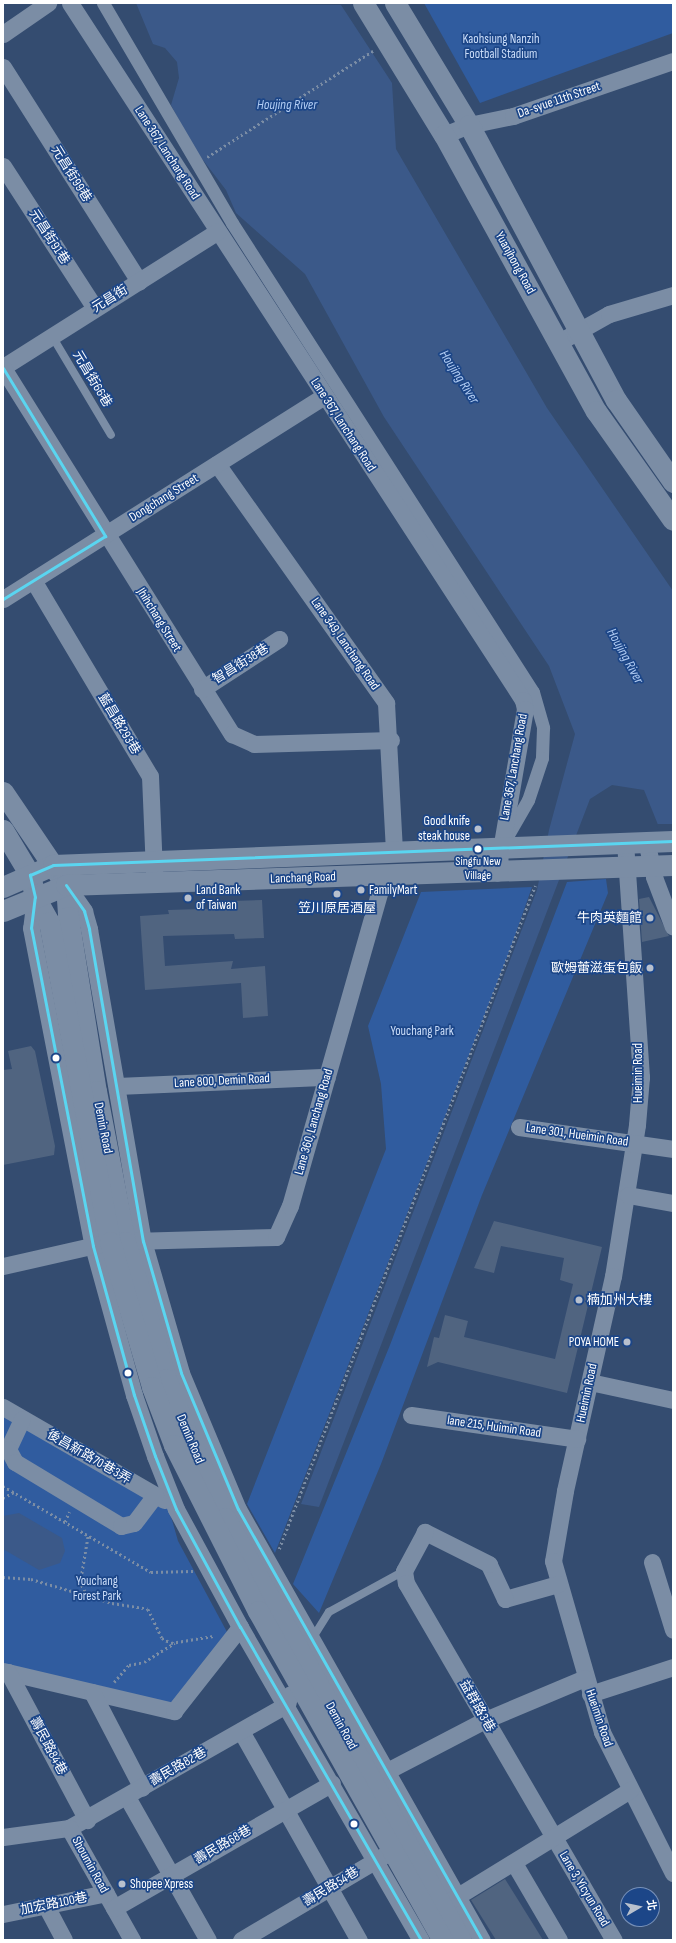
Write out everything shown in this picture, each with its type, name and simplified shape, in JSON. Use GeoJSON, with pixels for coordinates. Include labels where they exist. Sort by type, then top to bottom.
{"type":"FeatureCollection","features":[{"type":"Feature","properties":{"kind":"street"},"geometry":{"type":"LineString","coordinates":[[3,34],[48,3]]}},
{"type":"Feature","properties":{"kind":"street","name":"Lane 367, Lanchang Road"},"geometry":{"type":"LineString","coordinates":[[70,3],[523,700],[525,709],[497,872]]}},
{"type":"Feature","properties":{"kind":"street"},"geometry":{"type":"LineString","coordinates":[[103,3],[199,163],[232,223],[533,692],[543,728],[542,758],[528,800],[501,847]]}},
{"type":"Feature","properties":{"kind":"street","name":"Yuanjhong Road"},"geometry":{"type":"LineString","coordinates":[[363,3],[444,135],[596,411],[672,517]]}},
{"type":"Feature","properties":{"kind":"street","name":"Yuanjhong Road"},"geometry":{"type":"LineString","coordinates":[[395,3],[469,125],[616,400],[673,482]]}},
{"type":"Feature","properties":{"kind":"street","name":"Da-syue 11th Street"},"geometry":{"type":"LineString","coordinates":[[444,135],[469,125],[512,116],[673,61]]}},
{"type":"Feature","properties":{"kind":"street","name":"元昌街99巷"},"geometry":{"type":"LineString","coordinates":[[3,67],[139,281]]}},
{"type":"Feature","properties":{"kind":"street","name":"元昌街91巷"},"geometry":{"type":"LineString","coordinates":[[3,166],[95,308]]}},
{"type":"Feature","properties":{"kind":"street","name":"元昌街"},"geometry":{"type":"LineString","coordinates":[[3,367],[218,231]]}},
{"type":"Feature","properties":{"kind":"street"},"geometry":{"type":"LineString","coordinates":[[559,342],[609,314],[673,295]]}},
{"type":"Feature","properties":{"kind":"street","name":"Jhihchang Street"},"geometry":{"type":"LineString","coordinates":[[3,367],[105,536],[232,734],[254,744],[391,740]]}},
{"type":"Feature","properties":{"kind":"street","name":"Dongchang Street"},"geometry":{"type":"LineString","coordinates":[[3,599],[105,536],[324,396]]}},
{"type":"Feature","properties":{"kind":"street","name":"Lane 349, Lanchang Road"},"geometry":{"type":"LineString","coordinates":[[217,464],[386,703],[391,740],[394,852]]}},
{"type":"Feature","properties":{"kind":"street","name":"藍昌路293巷"},"geometry":{"type":"LineString","coordinates":[[32,580],[150,776],[154,883]]}},
{"type":"Feature","properties":{"kind":"street","name":"智昌街38巷"},"geometry":{"type":"LineString","coordinates":[[202,689],[280,639]]}},
{"type":"Feature","properties":{"kind":"street","name":"Demin Road"},"geometry":{"type":"LineString","coordinates":[[3,792],[84,911],[89,929],[116,1086],[118,1243],[187,1434],[225,1518],[407,1842]]}},
{"type":"Feature","properties":{"kind":"street","name":"Demin Road"},"geometry":{"type":"LineString","coordinates":[[3,830],[13,881],[35,897],[50,922],[118,1243],[152,1387],[174,1445],[213,1527],[295,1677],[407,1842]]}},
{"type":"Feature","properties":{"kind":"street"},"geometry":{"type":"LineString","coordinates":[[650,841],[663,865],[673,927]]}},
{"type":"Feature","properties":{"kind":"street","name":"Lanchang Road"},"geometry":{"type":"LineString","coordinates":[[13,881],[53,865],[650,841]]}},
{"type":"Feature","properties":{"kind":"street","name":"Hueimin Road"},"geometry":{"type":"LineString","coordinates":[[650,841],[628,866],[640,1077],[635,1142],[628,1195],[590,1382],[553,1546],[558,1584],[602,1732],[673,1873]]}},
{"type":"Feature","properties":{"kind":"street"},"geometry":{"type":"LineString","coordinates":[[384,876],[394,852]]}},
{"type":"Feature","properties":{"kind":"street"},"geometry":{"type":"LineString","coordinates":[[628,866],[663,865]]}},
{"type":"Feature","properties":{"kind":"street","name":"Lanchang Road"},"geometry":{"type":"LineString","coordinates":[[3,911],[66,885],[384,876],[628,866]]}},
{"type":"Feature","properties":{"kind":"street","name":"Lane 360, Lanchang Road"},"geometry":{"type":"LineString","coordinates":[[118,1243],[276,1237],[290,1206],[384,876]]}},
{"type":"Feature","properties":{"kind":"street","name":"Demin Road"},"geometry":{"type":"LineString","coordinates":[[66,885],[68,917],[96,1091],[118,1243],[134,1395],[175,1506],[209,1569],[238,1630],[287,1704],[376,1860],[435,1910],[482,1940]]}},
{"type":"Feature","properties":{"kind":"street","name":"Lane 800, Demin Road"},"geometry":{"type":"LineString","coordinates":[[116,1086],[327,1076]]}},
{"type":"Feature","properties":{"kind":"street","name":"Lane 301, Hueimin Road"},"geometry":{"type":"LineString","coordinates":[[519,1127],[635,1142],[673,1150]]}},
{"type":"Feature","properties":{"kind":"street"},"geometry":{"type":"LineString","coordinates":[[628,1195],[673,1203]]}},
{"type":"Feature","properties":{"kind":"street"},"geometry":{"type":"LineString","coordinates":[[3,1266],[118,1243]]}},
{"type":"Feature","properties":{"kind":"street","name":"Demin Road"},"geometry":{"type":"LineString","coordinates":[[118,1243],[181,1373],[238,1509],[387,1772],[407,1842],[435,1910],[443,1940]]}},
{"type":"Feature","properties":{"kind":"street"},"geometry":{"type":"LineString","coordinates":[[590,1382],[673,1400]]}},
{"type":"Feature","properties":{"kind":"street","name":"後昌新路70巷3弄"},"geometry":{"type":"LineString","coordinates":[[3,1408],[175,1506]]}},
{"type":"Feature","properties":{"kind":"street","name":"lane 215, Huimin Road"},"geometry":{"type":"LineString","coordinates":[[410,1415],[577,1439]]}},
{"type":"Feature","properties":{"kind":"street"},"geometry":{"type":"LineString","coordinates":[[22,1419],[8,1449],[15,1462],[122,1526],[134,1523],[155,1495]]}},
{"type":"Feature","properties":{"kind":"street"},"geometry":{"type":"LineString","coordinates":[[404,1572],[425,1532],[489,1564],[505,1599],[558,1584]]}},
{"type":"Feature","properties":{"kind":"street"},"geometry":{"type":"LineString","coordinates":[[652,1562],[673,1630]]}},
{"type":"Feature","properties":{"kind":"street","name":"益群路3巷"},"geometry":{"type":"LineString","coordinates":[[404,1572],[406,1583],[554,1839]]}},
{"type":"Feature","properties":{"kind":"street"},"geometry":{"type":"LineString","coordinates":[[6,1672],[178,1710],[238,1630]]}},
{"type":"Feature","properties":{"kind":"street"},"geometry":{"type":"LineString","coordinates":[[287,1704],[295,1677],[312,1638]]}},
{"type":"Feature","properties":{"kind":"street"},"geometry":{"type":"LineString","coordinates":[[387,1772],[485,1720],[588,1686],[673,1667]]}},
{"type":"Feature","properties":{"kind":"street","name":"壽民路84巷"},"geometry":{"type":"LineString","coordinates":[[6,1672],[87,1820]]}},
{"type":"Feature","properties":{"kind":"street"},"geometry":{"type":"LineString","coordinates":[[96,1693],[142,1788]]}},
{"type":"Feature","properties":{"kind":"street","name":"壽民路82巷"},"geometry":{"type":"LineString","coordinates":[[69,1828],[87,1820],[287,1704]]}},
{"type":"Feature","properties":{"kind":"street"},"geometry":{"type":"LineString","coordinates":[[240,1731],[359,1940]]}},
{"type":"Feature","properties":{"kind":"street","name":"壽民路68巷"},"geometry":{"type":"LineString","coordinates":[[110,1901],[171,1875],[332,1783]]}},
{"type":"Feature","properties":{"kind":"street"},"geometry":{"type":"LineString","coordinates":[[435,1910],[554,1839],[630,1790]]}},
{"type":"Feature","properties":{"kind":"street"},"geometry":{"type":"LineString","coordinates":[[127,1797],[208,1940]]}},
{"type":"Feature","properties":{"kind":"street","name":"Shoumin Road"},"geometry":{"type":"LineString","coordinates":[[3,1837],[69,1828],[132,1940]]}},
{"type":"Feature","properties":{"kind":"street","name":"Lane 3, Yicyun Road"},"geometry":{"type":"LineString","coordinates":[[554,1839],[614,1940]]}},
{"type":"Feature","properties":{"kind":"street","name":"壽民路54巷"},"geometry":{"type":"LineString","coordinates":[[241,1940],[407,1842]]}},
{"type":"Feature","properties":{"kind":"street"},"geometry":{"type":"LineString","coordinates":[[514,1862],[559,1940]]}},
{"type":"Feature","properties":{"kind":"street","name":"加宏路100巷"},"geometry":{"type":"LineString","coordinates":[[3,1914],[46,1906],[110,1901]]}},
{"type":"Feature","properties":{"kind":"street"},"geometry":{"type":"LineString","coordinates":[[46,1906],[61,1939]]}},
{"type":"Feature","properties":{"kind":"street","name":"Demin Road"},"geometry":{"type":"LineString","coordinates":[[421,1940],[435,1910]]}},
{"type":"Feature","properties":{"kind":"street","name":"Demin Road"},"geometry":{"type":"LineString","coordinates":[[435,1910],[461,1940]]}},
{"type":"Feature","properties":{"kind":"lane","name":"元昌街66巷"},"geometry":{"type":"LineString","coordinates":[[52,336],[111,435]]}},
{"type":"Feature","properties":{"kind":"lane"},"geometry":{"type":"LineString","coordinates":[[312,1638],[335,1608],[404,1572]]}},
{"type":"Feature","properties":{"kind":"path"},"geometry":{"type":"LineString","coordinates":[[199,163],[380,47]]}},
{"type":"Feature","properties":{"kind":"path"},"geometry":{"type":"LineString","coordinates":[[272,1567],[540,870]]}},
{"type":"Feature","properties":{"kind":"path"},"geometry":{"type":"LineString","coordinates":[[3,1486],[151,1572],[209,1569]]}},
{"type":"Feature","properties":{"kind":"path"},"geometry":{"type":"LineString","coordinates":[[3,1498],[14,1492]]}},
{"type":"Feature","properties":{"kind":"path"},"geometry":{"type":"LineString","coordinates":[[87,1596],[80,1583],[88,1535]]}},
{"type":"Feature","properties":{"kind":"path"},"geometry":{"type":"LineString","coordinates":[[3,1577],[31,1579],[87,1596],[148,1609],[162,1638],[176,1642]]}},
{"type":"Feature","properties":{"kind":"path"},"geometry":{"type":"LineString","coordinates":[[96,1693],[129,1665],[144,1662],[176,1642],[238,1630]]}},
{"type":"Feature","properties":{"kind":"green space","name":"Kaohsiung Nanzih Football Stadium"},"geometry":{"type":"Polygon","coordinates":[[[424,3],[673,3],[673,33],[480,103],[424,3]]]}},
{"type":"Feature","properties":{"kind":"green space"},"geometry":{"type":"Polygon","coordinates":[[[606,879],[608,893],[482,1195],[381,1464],[319,1613],[293,1584],[390,1345],[567,882],[606,879]]]}},
{"type":"Feature","properties":{"kind":"green space","name":"Youchang Park"},"geometry":{"type":"Polygon","coordinates":[[[532,887],[511,947],[275,1553],[247,1504],[386,1149],[381,1084],[368,1026],[421,892],[532,887]]]}},
{"type":"Feature","properties":{"kind":"green space","name":"Youchang Forest Park"},"geometry":{"type":"Polygon","coordinates":[[[3,1407],[166,1499],[178,1541],[227,1632],[180,1706],[3,1664],[3,1407]]]}},
{"type":"Feature","properties":{"kind":"water","name":"Houjing River"},"geometry":{"type":"Polygon","coordinates":[[[136,3],[341,5],[392,83],[396,149],[547,408],[673,591],[673,862],[644,790],[612,785],[590,799],[319,1507],[301,1504],[537,890],[549,830],[575,734],[549,666],[384,417],[305,274],[236,213],[226,190],[193,147],[171,105],[179,78],[177,62],[165,48],[153,44],[136,3]]]}},
{"type":"Feature","properties":{"kind":"water"},"geometry":{"type":"Polygon","coordinates":[[[19,1513],[62,1538],[65,1551],[60,1563],[39,1570],[3,1549],[3,1516],[19,1513]]]}},
{"type":"Feature","properties":{"kind":"pier"},"geometry":{"type":"Polygon","coordinates":[[[656,824],[673,824],[673,864],[671,863],[656,824]]]}},
{"type":"Feature","properties":{"kind":"building","name":"牛肉英麵館"},"geometry":{"type":"Polygon","coordinates":[[[649,897],[669,936],[642,942],[639,899],[649,897]]]}},
{"type":"Feature","properties":{"kind":"building"},"geometry":{"type":"Polygon","coordinates":[[[262,900],[264,938],[235,939],[234,934],[163,936],[165,966],[233,961],[231,969],[265,966],[268,1016],[243,1018],[241,983],[145,990],[140,916],[169,914],[168,910],[233,908],[233,901],[262,900]]]}},
{"type":"Feature","properties":{"kind":"building"},"geometry":{"type":"Polygon","coordinates":[[[31,1046],[35,1051],[55,1146],[54,1155],[3,1165],[3,1070],[12,1069],[8,1051],[31,1046]]]}},
{"type":"Feature","properties":{"kind":"building","name":"楠加州大樓"},"geometry":{"type":"Polygon","coordinates":[[[494,1221],[602,1247],[567,1393],[438,1362],[427,1367],[434,1337],[439,1338],[445,1315],[468,1321],[464,1337],[555,1359],[573,1284],[560,1280],[564,1258],[501,1246],[494,1273],[474,1268],[494,1221]]]}},
{"type":"Feature","properties":{"kind":"building"},"geometry":{"type":"Polygon","coordinates":[[[505,1879],[543,1940],[496,1940],[471,1900],[505,1879]]]}},
{"type":"Feature","properties":{"kind":"transit line"},"geometry":{"type":"LineString","coordinates":[[3,368],[105,536]]}},
{"type":"Feature","properties":{"kind":"transit line"},"geometry":{"type":"LineString","coordinates":[[3,599],[105,536]]}},
{"type":"Feature","properties":{"kind":"transit line"},"geometry":{"type":"LineString","coordinates":[[421,1940],[240,1627],[176,1509],[155,1456],[134,1395],[93,1246],[31,928],[35,897],[30,875],[53,865],[673,841]]}},
{"type":"Feature","properties":{"kind":"transit line"},"geometry":{"type":"LineString","coordinates":[[66,885],[84,911],[89,929],[143,1241],[181,1373],[238,1509],[482,1940]]}},
{"type":"Feature","properties":{"kind":"place","name":"Good knife steak house"},"geometry":{"type":"Point","coordinates":[478,829]}},
{"type":"Feature","properties":{"kind":"place","name":"Singfu New Village"},"geometry":{"type":"Point","coordinates":[478,849]}},
{"type":"Feature","properties":{"kind":"place","name":"FamilyMart"},"geometry":{"type":"Point","coordinates":[361,890]}},
{"type":"Feature","properties":{"kind":"place","name":"笠川原居酒屋"},"geometry":{"type":"Point","coordinates":[337,894]}},
{"type":"Feature","properties":{"kind":"place","name":"Land Bank of Taiwan"},"geometry":{"type":"Point","coordinates":[188,898]}},
{"type":"Feature","properties":{"kind":"place","name":"牛肉英麵館"},"geometry":{"type":"Point","coordinates":[650,918]}},
{"type":"Feature","properties":{"kind":"place","name":"歐姆蕾滋蛋包飯"},"geometry":{"type":"Point","coordinates":[650,968]}},
{"type":"Feature","properties":{"kind":"place","name":"楠加州大樓"},"geometry":{"type":"Point","coordinates":[579,1300]}},
{"type":"Feature","properties":{"kind":"place","name":"POYA HOME"},"geometry":{"type":"Point","coordinates":[627,1342]}},
{"type":"Feature","properties":{"kind":"place","name":"Shopee Xpress"},"geometry":{"type":"Point","coordinates":[122,1884]}}]}
